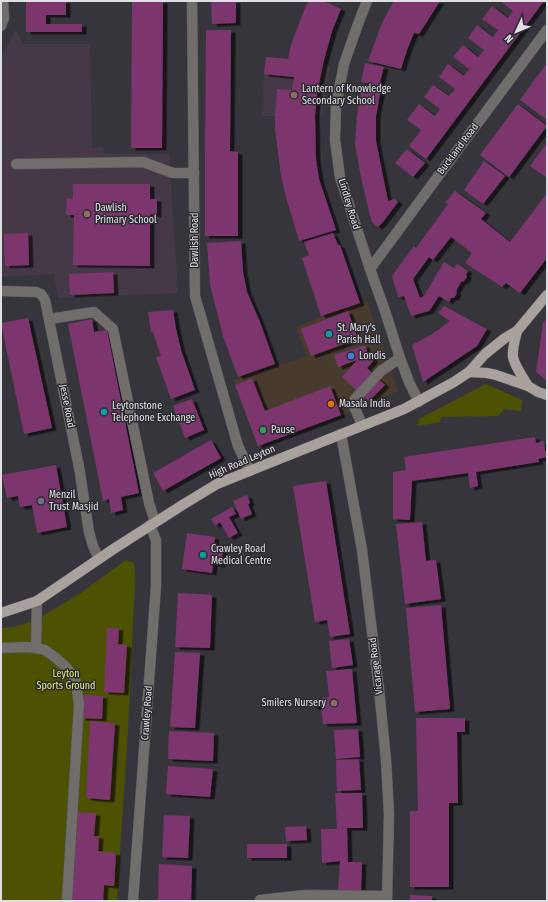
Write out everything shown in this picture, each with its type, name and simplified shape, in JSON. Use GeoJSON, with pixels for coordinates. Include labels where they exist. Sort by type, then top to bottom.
{"type":"FeatureCollection","features":[{"type":"Feature","properties":{"kind":"main road","name":"High Road Leyton"},"geometry":{"type":"LineString","coordinates":[[1,613],[37,601],[152,524],[218,484],[404,409],[454,382],[469,372],[485,354],[505,338],[517,332],[547,295]]}},
{"type":"Feature","properties":{"kind":"main road"},"geometry":{"type":"LineString","coordinates":[[517,332],[513,344],[513,357],[528,386]]}},
{"type":"Feature","properties":{"kind":"main road"},"geometry":{"type":"LineString","coordinates":[[469,372],[496,375],[528,386],[547,395]]}},
{"type":"Feature","properties":{"kind":"street"},"geometry":{"type":"LineString","coordinates":[[1,26],[4,18],[3,1]]}},
{"type":"Feature","properties":{"kind":"street","name":"Dawlish Road"},"geometry":{"type":"LineString","coordinates":[[192,1],[195,296],[238,446],[250,471]]}},
{"type":"Feature","properties":{"kind":"street","name":"Lindley Road"},"geometry":{"type":"LineString","coordinates":[[367,1],[344,64],[336,105],[335,140],[340,177],[400,358],[409,382],[419,402]]}},
{"type":"Feature","properties":{"kind":"street","name":"Buckland Road"},"geometry":{"type":"LineString","coordinates":[[370,270],[547,30]]}},
{"type":"Feature","properties":{"kind":"street"},"geometry":{"type":"LineString","coordinates":[[16,164],[143,162],[173,173],[194,173]]}},
{"type":"Feature","properties":{"kind":"street","name":"Jesse Road"},"geometry":{"type":"LineString","coordinates":[[1,291],[36,292],[41,294],[45,300],[79,467],[89,532],[99,559]]}},
{"type":"Feature","properties":{"kind":"street","name":"Crawley Road"},"geometry":{"type":"LineString","coordinates":[[49,319],[94,312],[113,329],[156,540],[156,586],[133,901]]}},
{"type":"Feature","properties":{"kind":"street"},"geometry":{"type":"LineString","coordinates":[[362,425],[354,406],[355,399],[380,371],[400,358]]}},
{"type":"Feature","properties":{"kind":"street","name":"Vicarage Road"},"geometry":{"type":"LineString","coordinates":[[341,434],[362,550],[379,689],[386,760],[389,814],[387,899]]}},
{"type":"Feature","properties":{"kind":"street"},"geometry":{"type":"LineString","coordinates":[[36,648],[37,601]]}},
{"type":"Feature","properties":{"kind":"street"},"geometry":{"type":"LineString","coordinates":[[1,648],[26,647],[45,650],[66,667],[75,679],[79,704],[67,901]]}},
{"type":"Feature","properties":{"kind":"street"},"geometry":{"type":"LineString","coordinates":[[260,900],[305,895],[387,899]]}},
{"type":"Feature","properties":{"kind":"shaded area","name":"Dawlish Primary School"},"geometry":{"type":"Polygon","coordinates":[[[16,29],[22,44],[90,44],[92,148],[103,147],[104,154],[169,154],[178,293],[58,298],[54,274],[1,277],[1,55],[16,29]]]}},
{"type":"Feature","properties":{"kind":"shaded area","name":"Lantern of Knowledge Secondary School"},"geometry":{"type":"Polygon","coordinates":[[[266,57],[330,66],[322,116],[262,116],[266,57]]]}},
{"type":"Feature","properties":{"kind":"shaded area"},"geometry":{"type":"Polygon","coordinates":[[[367,300],[398,391],[334,419],[258,447],[234,380],[307,356],[296,327],[367,300]]]}},
{"type":"Feature","properties":{"kind":"green space"},"geometry":{"type":"Polygon","coordinates":[[[486,384],[522,400],[521,411],[504,409],[498,416],[441,417],[440,422],[417,426],[419,419],[486,384]]]}},
{"type":"Feature","properties":{"kind":"green space","name":"Leyton Sports Ground"},"geometry":{"type":"Polygon","coordinates":[[[126,560],[134,563],[135,594],[117,901],[1,901],[1,628],[14,627],[36,620],[78,595],[126,560]]]}},
{"type":"Feature","properties":{"kind":"building"},"geometry":{"type":"Polygon","coordinates":[[[26,1],[66,1],[66,15],[46,15],[46,24],[82,24],[82,32],[26,32],[26,1]]]}},
{"type":"Feature","properties":{"kind":"building"},"geometry":{"type":"Polygon","coordinates":[[[132,1],[163,1],[162,148],[131,148],[132,1]]]}},
{"type":"Feature","properties":{"kind":"building"},"geometry":{"type":"Polygon","coordinates":[[[211,1],[236,1],[236,23],[212,24],[211,1]]]}},
{"type":"Feature","properties":{"kind":"building"},"geometry":{"type":"Polygon","coordinates":[[[309,1],[323,1],[341,9],[332,31],[323,64],[317,93],[315,116],[316,159],[319,179],[336,230],[299,241],[281,176],[275,129],[277,89],[292,90],[294,77],[264,74],[266,57],[288,59],[291,45],[309,1]]]}},
{"type":"Feature","properties":{"kind":"building"},"geometry":{"type":"Polygon","coordinates":[[[394,1],[440,1],[419,34],[414,33],[401,69],[368,61],[380,28],[394,1]]]}},
{"type":"Feature","properties":{"kind":"building"},"geometry":{"type":"Polygon","coordinates":[[[500,1],[544,1],[426,159],[409,146],[421,130],[407,120],[419,104],[435,116],[440,109],[424,97],[433,85],[449,96],[455,89],[439,77],[448,64],[464,76],[469,69],[453,57],[463,45],[478,57],[484,50],[468,38],[477,25],[493,37],[498,30],[482,19],[492,6],[508,18],[513,11],[500,1]]]}},
{"type":"Feature","properties":{"kind":"building"},"geometry":{"type":"Polygon","coordinates":[[[206,30],[231,30],[230,151],[238,152],[238,236],[205,236],[206,30]]]}},
{"type":"Feature","properties":{"kind":"building"},"geometry":{"type":"Polygon","coordinates":[[[365,63],[384,67],[379,86],[361,82],[365,63]]]}},
{"type":"Feature","properties":{"kind":"building"},"geometry":{"type":"Polygon","coordinates":[[[547,63],[547,120],[520,100],[547,63]]]}},
{"type":"Feature","properties":{"kind":"building"},"geometry":{"type":"Polygon","coordinates":[[[362,86],[381,89],[376,116],[376,141],[388,201],[395,199],[398,202],[378,227],[372,222],[369,212],[355,144],[357,116],[362,86]]]}},
{"type":"Feature","properties":{"kind":"building"},"geometry":{"type":"Polygon","coordinates":[[[518,104],[547,126],[509,177],[480,155],[518,104]]]}},
{"type":"Feature","properties":{"kind":"building"},"geometry":{"type":"Polygon","coordinates":[[[547,143],[547,178],[530,166],[547,143]]]}},
{"type":"Feature","properties":{"kind":"building"},"geometry":{"type":"Polygon","coordinates":[[[407,149],[425,163],[413,177],[395,163],[407,149]]]}},
{"type":"Feature","properties":{"kind":"building"},"geometry":{"type":"Polygon","coordinates":[[[484,161],[505,176],[483,204],[464,190],[484,161]]]}},
{"type":"Feature","properties":{"kind":"building"},"geometry":{"type":"Polygon","coordinates":[[[73,184],[150,184],[150,199],[157,199],[157,215],[150,214],[150,266],[73,265],[74,215],[66,215],[67,198],[73,199],[73,184]]]}},
{"type":"Feature","properties":{"kind":"building"},"geometry":{"type":"Polygon","coordinates":[[[455,191],[486,213],[481,219],[510,242],[547,193],[547,258],[520,293],[506,283],[502,287],[465,263],[472,253],[451,237],[433,260],[429,257],[413,279],[420,298],[424,296],[444,262],[454,268],[457,264],[468,271],[466,274],[467,277],[461,282],[454,298],[451,298],[449,302],[439,296],[429,311],[411,316],[404,296],[398,297],[392,276],[414,246],[416,248],[448,204],[445,203],[455,191]]]}},
{"type":"Feature","properties":{"kind":"building"},"geometry":{"type":"Polygon","coordinates":[[[28,233],[29,265],[5,266],[4,234],[28,233]]]}},
{"type":"Feature","properties":{"kind":"building"},"geometry":{"type":"Polygon","coordinates":[[[333,233],[338,245],[340,245],[360,303],[321,316],[302,258],[309,255],[304,242],[333,233]]]}},
{"type":"Feature","properties":{"kind":"building"},"geometry":{"type":"Polygon","coordinates":[[[241,241],[243,272],[247,292],[260,322],[275,364],[238,377],[223,336],[210,285],[207,243],[241,241]]]}},
{"type":"Feature","properties":{"kind":"building"},"geometry":{"type":"Polygon","coordinates":[[[113,272],[114,293],[70,295],[69,274],[113,272]]]}},
{"type":"Feature","properties":{"kind":"building"},"geometry":{"type":"Polygon","coordinates":[[[444,306],[487,329],[477,346],[423,382],[412,345],[431,335],[450,321],[438,313],[444,306]]]}},
{"type":"Feature","properties":{"kind":"building"},"geometry":{"type":"Polygon","coordinates":[[[173,310],[181,350],[195,390],[171,399],[156,357],[161,356],[153,332],[151,332],[148,312],[173,310]]]}},
{"type":"Feature","properties":{"kind":"building","name":"St. Mary's Parish Hall"},"geometry":{"type":"Polygon","coordinates":[[[348,311],[358,339],[311,356],[301,329],[348,311]]]}},
{"type":"Feature","properties":{"kind":"building"},"geometry":{"type":"Polygon","coordinates":[[[28,318],[52,428],[24,434],[1,323],[28,318]]]}},
{"type":"Feature","properties":{"kind":"building"},"geometry":{"type":"Polygon","coordinates":[[[547,318],[547,381],[536,372],[543,323],[547,318]]]}},
{"type":"Feature","properties":{"kind":"building","name":"Leytonstone Telephone Exchange"},"geometry":{"type":"Polygon","coordinates":[[[92,319],[94,332],[107,330],[139,493],[121,497],[123,510],[111,513],[109,499],[103,501],[68,324],[92,319]]]}},
{"type":"Feature","properties":{"kind":"building"},"geometry":{"type":"Polygon","coordinates":[[[365,345],[368,354],[374,360],[367,368],[385,385],[369,401],[342,377],[357,360],[338,367],[334,355],[365,345]]]}},
{"type":"Feature","properties":{"kind":"building"},"geometry":{"type":"Polygon","coordinates":[[[252,378],[265,411],[330,386],[341,415],[258,446],[235,385],[252,378]]]}},
{"type":"Feature","properties":{"kind":"building"},"geometry":{"type":"Polygon","coordinates":[[[192,399],[204,430],[185,438],[173,406],[192,399]]]}},
{"type":"Feature","properties":{"kind":"building"},"geometry":{"type":"Polygon","coordinates":[[[535,437],[536,443],[544,441],[545,451],[547,451],[547,457],[538,459],[539,462],[476,472],[478,486],[470,488],[468,473],[412,481],[410,520],[393,519],[393,472],[406,470],[404,457],[535,437]]]}},
{"type":"Feature","properties":{"kind":"building"},"geometry":{"type":"Polygon","coordinates":[[[211,440],[221,458],[163,491],[153,473],[211,440]]]}},
{"type":"Feature","properties":{"kind":"building","name":"Menzil Trust Masjid"},"geometry":{"type":"Polygon","coordinates":[[[56,465],[67,527],[37,533],[32,505],[20,507],[18,496],[7,498],[2,475],[56,465]]]}},
{"type":"Feature","properties":{"kind":"building"},"geometry":{"type":"Polygon","coordinates":[[[326,481],[350,634],[330,637],[327,620],[315,622],[293,486],[326,481]]]}},
{"type":"Feature","properties":{"kind":"building"},"geometry":{"type":"Polygon","coordinates":[[[247,495],[250,503],[248,504],[252,514],[241,519],[233,501],[247,495]]]}},
{"type":"Feature","properties":{"kind":"building"},"geometry":{"type":"Polygon","coordinates":[[[232,507],[236,514],[229,517],[238,533],[229,538],[220,522],[215,526],[211,519],[232,507]]]}},
{"type":"Feature","properties":{"kind":"building"},"geometry":{"type":"Polygon","coordinates":[[[422,522],[426,561],[436,560],[441,599],[405,604],[396,524],[422,522]]]}},
{"type":"Feature","properties":{"kind":"building","name":"Crawley Road Medical Centre"},"geometry":{"type":"Polygon","coordinates":[[[187,533],[215,537],[214,545],[224,546],[221,565],[213,564],[212,573],[182,569],[187,533]]]}},
{"type":"Feature","properties":{"kind":"building"},"geometry":{"type":"Polygon","coordinates":[[[178,593],[212,595],[210,648],[175,647],[178,593]]]}},
{"type":"Feature","properties":{"kind":"building"},"geometry":{"type":"Polygon","coordinates":[[[441,605],[450,709],[415,712],[406,608],[441,605]]]}},
{"type":"Feature","properties":{"kind":"building"},"geometry":{"type":"Polygon","coordinates":[[[107,628],[119,628],[118,644],[127,645],[124,693],[104,692],[107,628]]]}},
{"type":"Feature","properties":{"kind":"building"},"geometry":{"type":"Polygon","coordinates":[[[349,639],[353,665],[332,668],[329,641],[349,639]]]}},
{"type":"Feature","properties":{"kind":"building"},"geometry":{"type":"Polygon","coordinates":[[[175,652],[200,653],[195,728],[170,727],[175,652]]]}},
{"type":"Feature","properties":{"kind":"building","name":"Smilers Nursery"},"geometry":{"type":"Polygon","coordinates":[[[352,669],[357,723],[323,724],[321,707],[314,707],[312,705],[312,701],[314,699],[329,697],[326,671],[352,669]]]}},
{"type":"Feature","properties":{"kind":"building"},"geometry":{"type":"Polygon","coordinates":[[[83,695],[103,696],[102,719],[81,718],[83,695]]]}},
{"type":"Feature","properties":{"kind":"building"},"geometry":{"type":"Polygon","coordinates":[[[416,718],[465,718],[465,732],[457,732],[458,803],[449,803],[449,887],[410,887],[410,811],[418,811],[416,718]]]}},
{"type":"Feature","properties":{"kind":"building"},"geometry":{"type":"Polygon","coordinates":[[[90,721],[115,723],[110,800],[86,798],[90,721]]]}},
{"type":"Feature","properties":{"kind":"building"},"geometry":{"type":"Polygon","coordinates":[[[358,729],[360,757],[336,759],[334,730],[358,729]]]}},
{"type":"Feature","properties":{"kind":"building"},"geometry":{"type":"Polygon","coordinates":[[[169,731],[214,733],[213,761],[168,759],[169,731]]]}},
{"type":"Feature","properties":{"kind":"building"},"geometry":{"type":"Polygon","coordinates":[[[359,759],[361,790],[337,791],[336,760],[359,759]]]}},
{"type":"Feature","properties":{"kind":"building"},"geometry":{"type":"Polygon","coordinates":[[[168,766],[213,769],[210,797],[166,794],[168,766]]]}},
{"type":"Feature","properties":{"kind":"building"},"geometry":{"type":"Polygon","coordinates":[[[335,793],[362,793],[363,828],[347,828],[348,862],[362,862],[361,892],[338,891],[340,861],[322,863],[321,829],[337,829],[335,793]]]}},
{"type":"Feature","properties":{"kind":"building"},"geometry":{"type":"Polygon","coordinates":[[[78,812],[96,813],[94,836],[99,836],[98,851],[116,853],[114,886],[104,885],[103,901],[72,900],[78,812]]]}},
{"type":"Feature","properties":{"kind":"building"},"geometry":{"type":"Polygon","coordinates":[[[164,815],[190,816],[188,858],[162,857],[164,815]]]}},
{"type":"Feature","properties":{"kind":"building"},"geometry":{"type":"Polygon","coordinates":[[[306,826],[307,840],[286,841],[285,827],[306,826]]]}},
{"type":"Feature","properties":{"kind":"building"},"geometry":{"type":"Polygon","coordinates":[[[247,844],[287,844],[287,858],[247,858],[247,844]]]}},
{"type":"Feature","properties":{"kind":"building"},"geometry":{"type":"Polygon","coordinates":[[[159,864],[192,866],[191,901],[158,901],[159,864]]]}},
{"type":"Feature","properties":{"kind":"building"},"geometry":{"type":"Polygon","coordinates":[[[410,895],[432,896],[432,901],[410,901],[410,895]]]}},
{"type":"Feature","properties":{"kind":"place","name":"Lantern of Knowledge Secondary School"},"geometry":{"type":"Point","coordinates":[294,95]}},
{"type":"Feature","properties":{"kind":"place","name":"Dawlish Primary School"},"geometry":{"type":"Point","coordinates":[87,214]}},
{"type":"Feature","properties":{"kind":"place","name":"St. Mary's Parish Hall"},"geometry":{"type":"Point","coordinates":[329,334]}},
{"type":"Feature","properties":{"kind":"place","name":"Londis"},"geometry":{"type":"Point","coordinates":[351,356]}},
{"type":"Feature","properties":{"kind":"place","name":"Masala India"},"geometry":{"type":"Point","coordinates":[331,404]}},
{"type":"Feature","properties":{"kind":"place","name":"Leytonstone Telephone Exchange"},"geometry":{"type":"Point","coordinates":[104,412]}},
{"type":"Feature","properties":{"kind":"place","name":"Pause"},"geometry":{"type":"Point","coordinates":[263,430]}},
{"type":"Feature","properties":{"kind":"place","name":"Menzil Trust Masjid"},"geometry":{"type":"Point","coordinates":[41,501]}},
{"type":"Feature","properties":{"kind":"place","name":"Crawley Road Medical Centre"},"geometry":{"type":"Point","coordinates":[203,555]}},
{"type":"Feature","properties":{"kind":"place","name":"Smilers Nursery"},"geometry":{"type":"Point","coordinates":[334,703]}}]}
